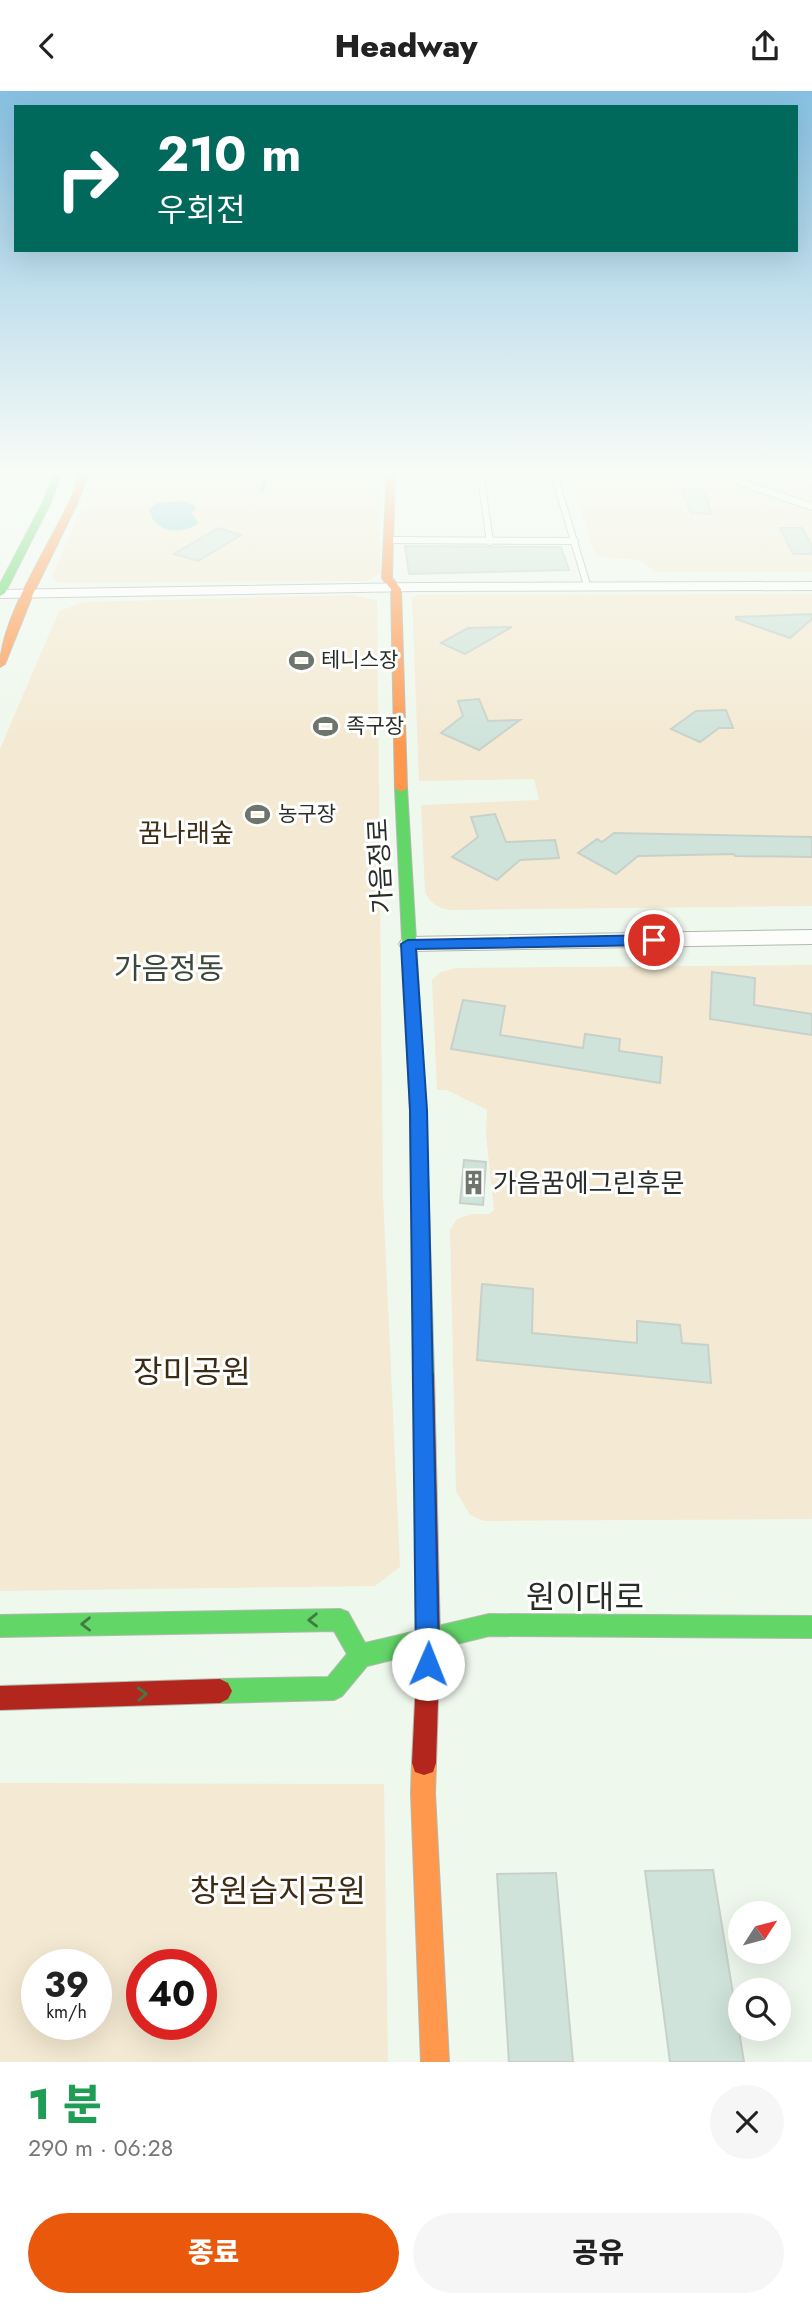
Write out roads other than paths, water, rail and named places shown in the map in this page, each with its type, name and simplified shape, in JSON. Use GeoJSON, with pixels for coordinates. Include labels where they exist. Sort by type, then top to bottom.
{"type":"FeatureCollection","features":[{"type":"Feature","properties":{"kind":"street"},"geometry":{"type":"LineString","coordinates":[[16,563],[0,593],[587,585],[812,586]]}},
{"type":"Feature","properties":{"kind":"street"},"geometry":{"type":"LineString","coordinates":[[0,664],[44,563]]}},
{"type":"Feature","properties":{"kind":"street","name":"가음정로"},"geometry":{"type":"LineString","coordinates":[[387,563],[387,578],[396,589],[401,799],[418,1110],[429,1639],[423,1793],[435,2062]]}},
{"type":"Feature","properties":{"kind":"street"},"geometry":{"type":"LineString","coordinates":[[408,944],[812,937]]}},
{"type":"Feature","properties":{"kind":"street"},"geometry":{"type":"LineString","coordinates":[[0,1626],[340,1620],[360,1656],[334,1688],[0,1698]]}},
{"type":"Feature","properties":{"kind":"street","name":"원이대로"},"geometry":{"type":"LineString","coordinates":[[360,1656],[489,1625],[812,1627]]}},
{"type":"Feature","properties":{"kind":"lane"},"geometry":{"type":"LineString","coordinates":[[581,563],[587,585]]}},
{"type":"Feature","properties":{"kind":"place","name":"테니스장"},"geometry":{"type":"Point","coordinates":[301,660]}},
{"type":"Feature","properties":{"kind":"place","name":"족구장"},"geometry":{"type":"Point","coordinates":[326,726]}},
{"type":"Feature","properties":{"kind":"place","name":"농구장"},"geometry":{"type":"Point","coordinates":[258,814]}},
{"type":"Feature","properties":{"kind":"place","name":"가음꿈에그린후문"},"geometry":{"type":"Point","coordinates":[473,1183]}},
{"type":"Feature","properties":{"kind":"district","name":"가음정동"},"geometry":{"type":"Point","coordinates":[169,969]}},
{"type":"Feature","properties":{"kind":"park label","name":"꿈나래숲"},"geometry":{"type":"Point","coordinates":[186,833]}},
{"type":"Feature","properties":{"kind":"park label","name":"장미공원"},"geometry":{"type":"Point","coordinates":[192,1372]}},
{"type":"Feature","properties":{"kind":"park label","name":"창원습지공원"},"geometry":{"type":"Point","coordinates":[278,1891]}}]}
